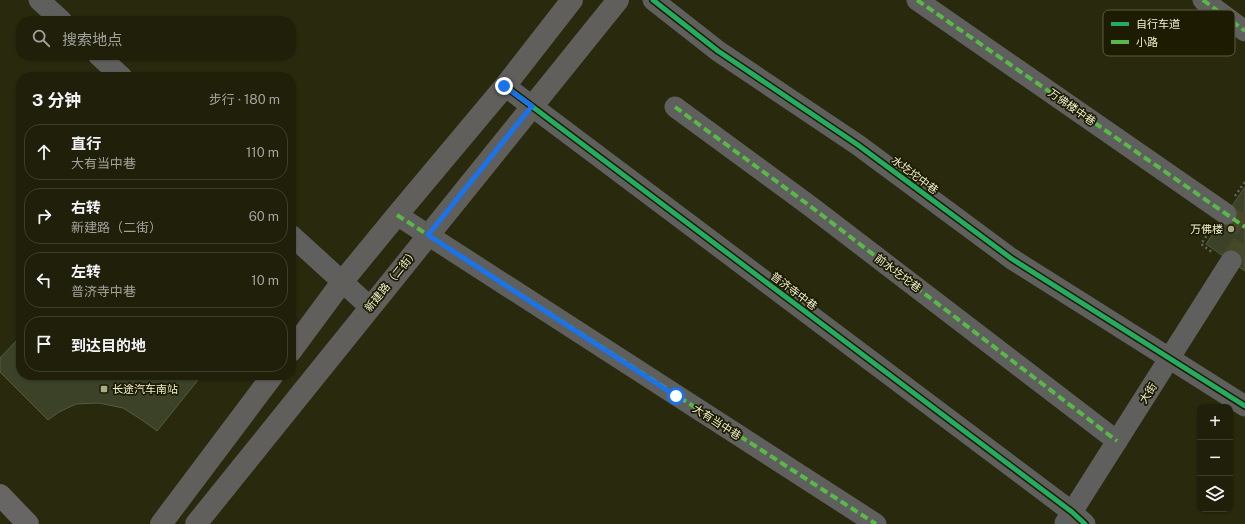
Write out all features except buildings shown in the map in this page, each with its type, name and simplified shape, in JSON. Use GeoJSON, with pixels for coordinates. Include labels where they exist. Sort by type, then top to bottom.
{"type":"FeatureCollection","features":[{"type":"Feature","properties":{"kind":"main road"},"geometry":{"type":"LineString","coordinates":[[296,344],[342,282],[504,86],[572,0]]}},
{"type":"Feature","properties":{"kind":"main road","name":"新建路（二街）"},"geometry":{"type":"LineString","coordinates":[[196,524],[370,306],[618,0]]}},
{"type":"Feature","properties":{"kind":"main road"},"geometry":{"type":"LineString","coordinates":[[161,524],[269,380]]}},
{"type":"Feature","properties":{"kind":"main road"},"geometry":{"type":"LineString","coordinates":[[0,495],[28,524]]}},
{"type":"Feature","properties":{"kind":"street"},"geometry":{"type":"LineString","coordinates":[[39,0],[57,16]]}},
{"type":"Feature","properties":{"kind":"street","name":"水圪坨中巷"},"geometry":{"type":"LineString","coordinates":[[653,0],[718,51],[858,145],[1012,259],[1245,406]]}},
{"type":"Feature","properties":{"kind":"street","name":"万佛楼中巷"},"geometry":{"type":"LineString","coordinates":[[917,0],[1226,214]]}},
{"type":"Feature","properties":{"kind":"street"},"geometry":{"type":"LineString","coordinates":[[1203,0],[1217,10]]}},
{"type":"Feature","properties":{"kind":"street"},"geometry":{"type":"LineString","coordinates":[[1235,24],[1245,31]]}},
{"type":"Feature","properties":{"kind":"street"},"geometry":{"type":"LineString","coordinates":[[103,60],[117,72]]}},
{"type":"Feature","properties":{"kind":"street","name":"普济寺中巷"},"geometry":{"type":"LineString","coordinates":[[504,86],[1074,520]]}},
{"type":"Feature","properties":{"kind":"street","name":"前水圪坨巷"},"geometry":{"type":"LineString","coordinates":[[676,108],[816,211],[1117,441]]}},
{"type":"Feature","properties":{"kind":"street","name":"大有当中巷"},"geometry":{"type":"LineString","coordinates":[[397,215],[876,524]]}},
{"type":"Feature","properties":{"kind":"street"},"geometry":{"type":"LineString","coordinates":[[296,240],[370,306]]}},
{"type":"Feature","properties":{"kind":"street","name":"大街"},"geometry":{"type":"LineString","coordinates":[[1074,520],[1117,441],[1170,360],[1231,261]]}},
{"type":"Feature","properties":{"kind":"tunnel"},"geometry":{"type":"LineString","coordinates":[[1226,214],[1245,227]]}},
{"type":"Feature","properties":{"kind":"tunnel"},"geometry":{"type":"LineString","coordinates":[[1231,261],[1245,240]]}},
{"type":"Feature","properties":{"kind":"marked path"},"geometry":{"type":"LineString","coordinates":[[917,0],[1245,227]]}},
{"type":"Feature","properties":{"kind":"marked path"},"geometry":{"type":"LineString","coordinates":[[1203,0],[1217,10]]}},
{"type":"Feature","properties":{"kind":"marked path"},"geometry":{"type":"LineString","coordinates":[[1235,24],[1245,31]]}},
{"type":"Feature","properties":{"kind":"marked path"},"geometry":{"type":"LineString","coordinates":[[675,107],[810,206],[1117,441]]}},
{"type":"Feature","properties":{"kind":"marked path"},"geometry":{"type":"LineString","coordinates":[[397,215],[876,524]]}},
{"type":"Feature","properties":{"kind":"cycle path"},"geometry":{"type":"LineString","coordinates":[[653,0],[718,51],[858,145],[1012,259],[1245,406]]}},
{"type":"Feature","properties":{"kind":"cycle path"},"geometry":{"type":"LineString","coordinates":[[505,86],[1072,512],[1085,524]]}},
{"type":"Feature","properties":{"kind":"place","name":"万佛楼"},"geometry":{"type":"Point","coordinates":[1231,229]}},
{"type":"Feature","properties":{"kind":"place","name":"长途汽车南站"},"geometry":{"type":"Point","coordinates":[104,389]}},
{"type":"Feature","properties":{"kind":"route"},"geometry":{"type":"LineString","coordinates":[[504,86],[532,106],[428,235],[676,396]]}}]}
